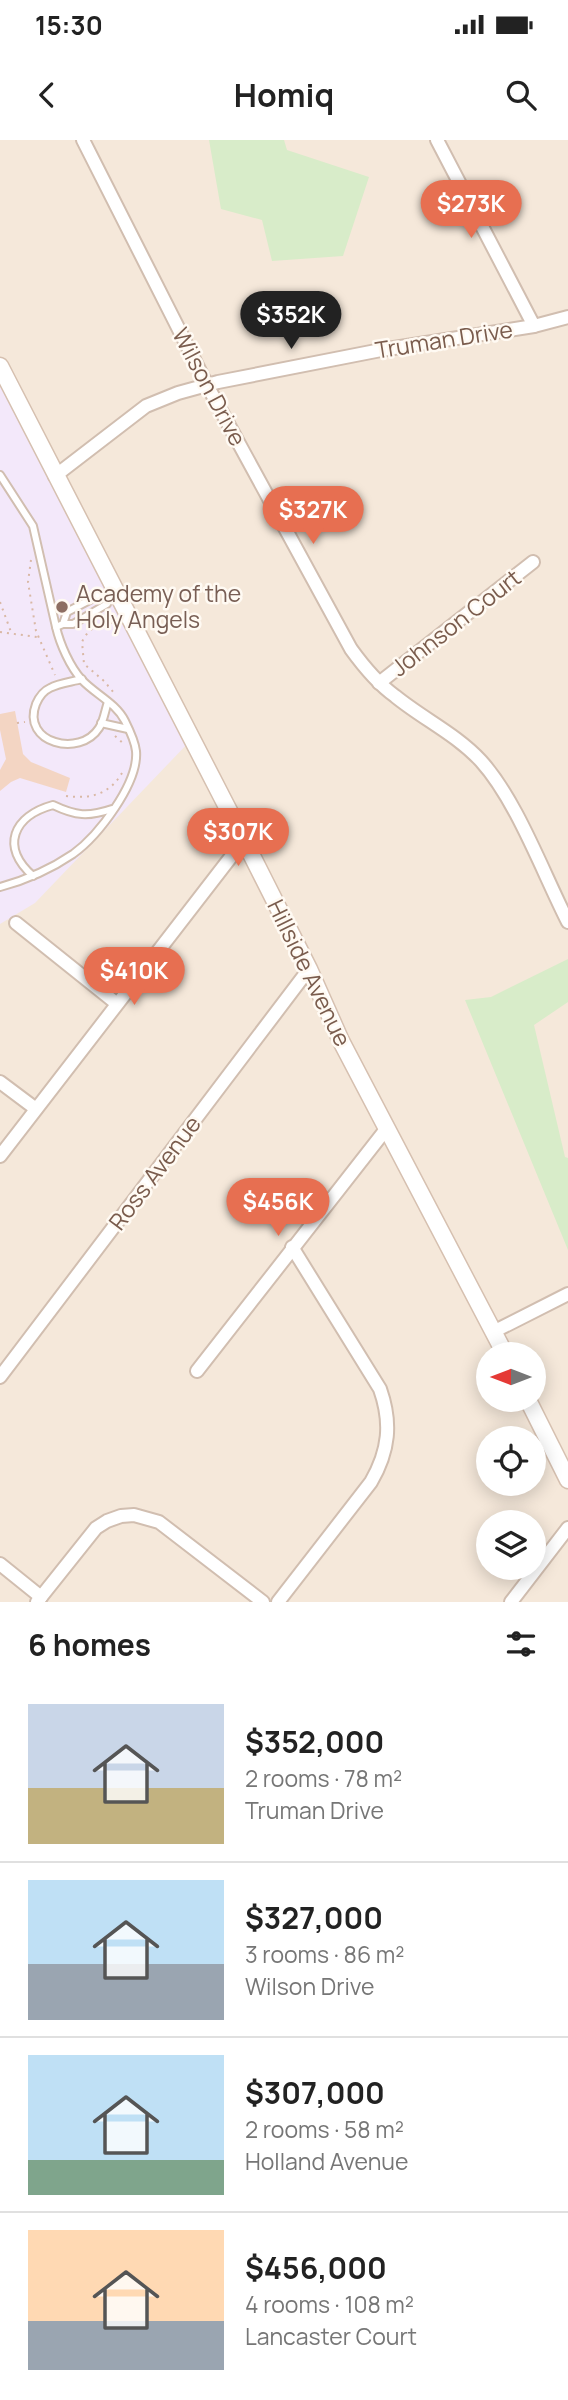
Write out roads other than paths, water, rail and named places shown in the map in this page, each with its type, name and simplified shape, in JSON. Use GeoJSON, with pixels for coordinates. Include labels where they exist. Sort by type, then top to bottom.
{"type":"FeatureCollection","features":[{"type":"Feature","properties":{"kind":"main road","name":"Hillside Avenue"},"geometry":{"type":"LineString","coordinates":[[0,366],[112,593],[244,840],[341,1041],[499,1342]]}},
{"type":"Feature","properties":{"kind":"main road"},"geometry":{"type":"LineString","coordinates":[[534,1412],[568,1480]]}},
{"type":"Feature","properties":{"kind":"street","name":"Wilson Drive"},"geometry":{"type":"LineString","coordinates":[[83,140],[207,384],[351,649],[379,683],[466,746],[489,772],[509,801],[568,922]]}},
{"type":"Feature","properties":{"kind":"street"},"geometry":{"type":"LineString","coordinates":[[438,140],[534,326]]}},
{"type":"Feature","properties":{"kind":"street","name":"Truman Drive"},"geometry":{"type":"LineString","coordinates":[[55,476],[146,406],[207,384],[381,350],[534,326],[568,317]]}},
{"type":"Feature","properties":{"kind":"street","name":"Johnson Court"},"geometry":{"type":"LineString","coordinates":[[379,683],[533,562]]}},
{"type":"Feature","properties":{"kind":"street"},"geometry":{"type":"LineString","coordinates":[[0,1156],[244,840]]}},
{"type":"Feature","properties":{"kind":"street"},"geometry":{"type":"LineString","coordinates":[[16,923],[116,1003]]}},
{"type":"Feature","properties":{"kind":"street","name":"Ross Avenue"},"geometry":{"type":"LineString","coordinates":[[0,1377],[309,970]]}},
{"type":"Feature","properties":{"kind":"street"},"geometry":{"type":"LineString","coordinates":[[0,1082],[36,1109]]}},
{"type":"Feature","properties":{"kind":"street"},"geometry":{"type":"LineString","coordinates":[[197,1371],[387,1128]]}},
{"type":"Feature","properties":{"kind":"street"},"geometry":{"type":"LineString","coordinates":[[278,1602],[371,1482],[385,1453],[388,1430],[386,1406],[380,1389],[292,1247]]}},
{"type":"Feature","properties":{"kind":"street"},"geometry":{"type":"LineString","coordinates":[[494,1332],[568,1294]]}},
{"type":"Feature","properties":{"kind":"street"},"geometry":{"type":"LineString","coordinates":[[0,1564],[39,1599],[96,1528],[114,1518],[134,1515],[159,1522],[263,1602]]}},
{"type":"Feature","properties":{"kind":"street"},"geometry":{"type":"LineString","coordinates":[[511,1602],[568,1528]]}},
{"type":"Feature","properties":{"kind":"lane"},"geometry":{"type":"LineString","coordinates":[[0,475],[33,526],[60,641],[82,679],[123,718],[136,749],[135,764],[126,790],[98,830],[74,853],[33,876],[0,887]]}},
{"type":"Feature","properties":{"kind":"lane"},"geometry":{"type":"LineString","coordinates":[[56,627],[73,624],[107,604],[112,593],[101,594],[67,612],[63,624]]}},
{"type":"Feature","properties":{"kind":"lane"},"geometry":{"type":"LineString","coordinates":[[82,679],[56,685],[39,697],[34,719],[37,730],[43,737],[53,742],[74,744],[93,735],[102,723],[108,702]]}},
{"type":"Feature","properties":{"kind":"lane"},"geometry":{"type":"LineString","coordinates":[[102,723],[128,729]]}},
{"type":"Feature","properties":{"kind":"lane"},"geometry":{"type":"LineString","coordinates":[[33,876],[20,865],[13,840],[18,824],[28,815],[53,805],[68,812],[91,816],[113,809]]}},
{"type":"Feature","properties":{"kind":"place","name":"Academy of the Holy Angels"},"geometry":{"type":"Point","coordinates":[62,607]}}]}
